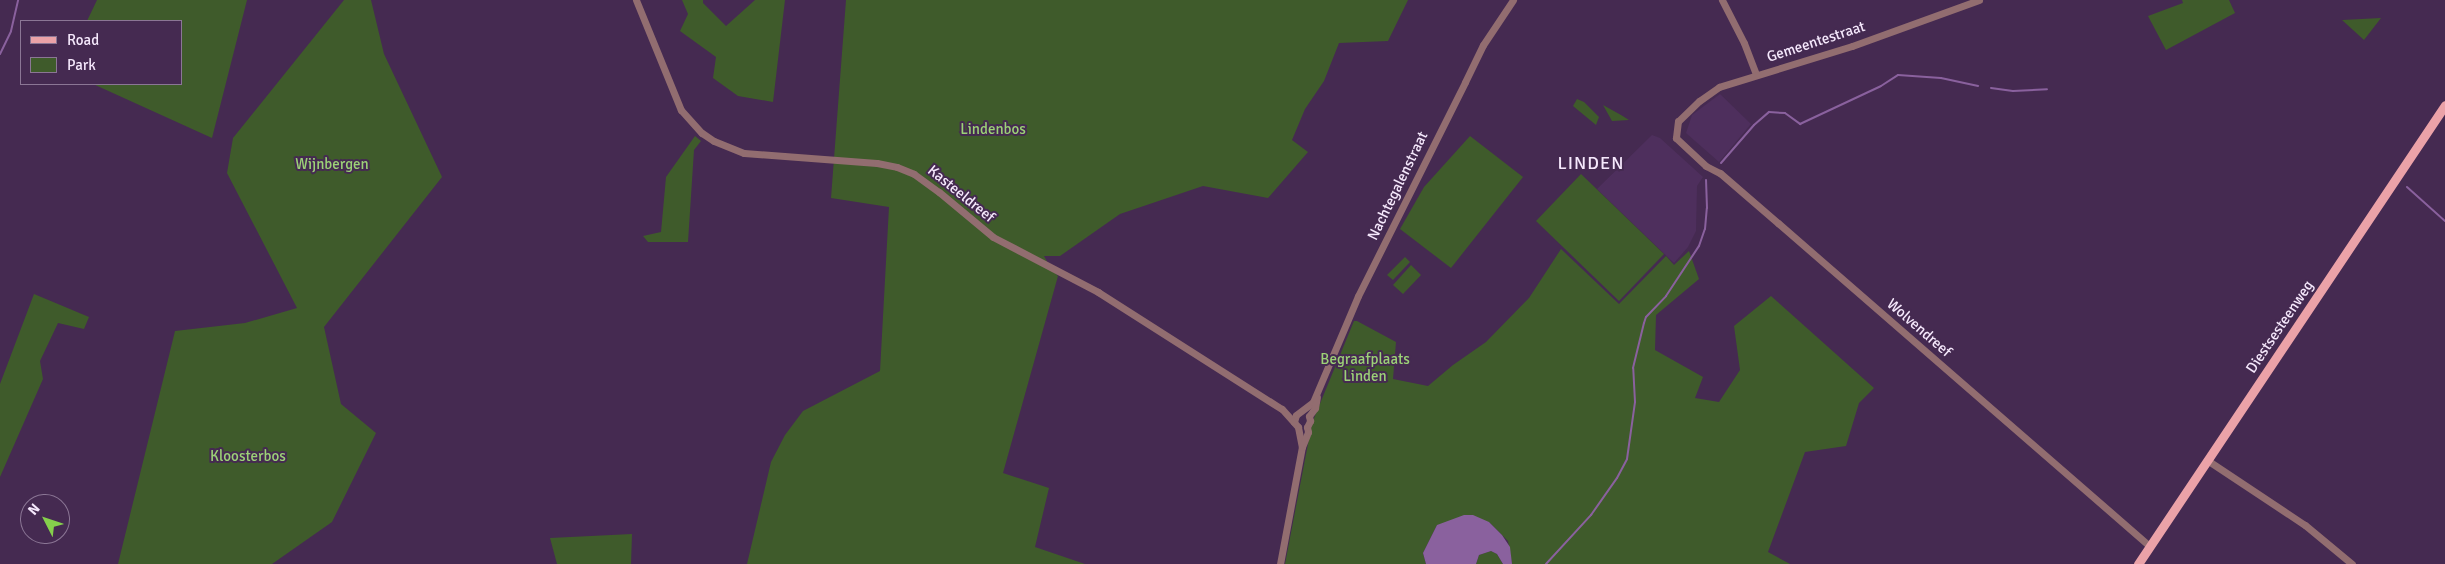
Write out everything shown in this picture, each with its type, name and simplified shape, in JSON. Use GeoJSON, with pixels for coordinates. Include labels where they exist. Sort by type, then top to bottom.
{"type":"FeatureCollection","features":[{"type":"Feature","properties":{"kind":"main road","name":"Diestsesteenweg"},"geometry":{"type":"LineString","coordinates":[[2138,564],[2445,105]]}},
{"type":"Feature","properties":{"kind":"street","name":"Kasteeldreef"},"geometry":{"type":"LineString","coordinates":[[636,0],[681,110],[702,133],[714,141],[744,153],[877,163],[897,167],[914,174],[931,186],[992,238],[1098,292],[1282,409],[1296,424]]}},
{"type":"Feature","properties":{"kind":"street","name":"Nachtegalenstraat"},"geometry":{"type":"LineString","coordinates":[[1302,447],[1296,424],[1300,412],[1313,402],[1358,296],[1483,46],[1513,0]]}},
{"type":"Feature","properties":{"kind":"street"},"geometry":{"type":"LineString","coordinates":[[1722,0],[1744,43],[1756,75]]}},
{"type":"Feature","properties":{"kind":"street","name":"Gemeentestraat"},"geometry":{"type":"LineString","coordinates":[[1675,130],[1678,121],[1687,112],[1710,92],[1728,83],[1852,46],[1964,2],[1979,0]]}},
{"type":"Feature","properties":{"kind":"street","name":"Wolvendreef"},"geometry":{"type":"LineString","coordinates":[[1675,130],[1679,142],[1706,166],[1720,173],[1737,187],[2150,546]]}},
{"type":"Feature","properties":{"kind":"street","name":"Nachtegalenstraat"},"geometry":{"type":"LineString","coordinates":[[1280,564],[1302,447],[1308,432],[1309,416],[1315,408],[1318,389]]}},
{"type":"Feature","properties":{"kind":"street","name":"Kasteeldreef"},"geometry":{"type":"LineString","coordinates":[[1282,409],[1300,412]]}},
{"type":"Feature","properties":{"kind":"street"},"geometry":{"type":"LineString","coordinates":[[1300,412],[1309,416]]}},
{"type":"Feature","properties":{"kind":"street"},"geometry":{"type":"LineString","coordinates":[[1296,424],[1307,427]]}},
{"type":"Feature","properties":{"kind":"street"},"geometry":{"type":"LineString","coordinates":[[2207,460],[2290,514],[2352,564]]}},
{"type":"Feature","properties":{"kind":"shaded area"},"geometry":{"type":"Polygon","coordinates":[[[1720,94],[1751,124],[1719,162],[1686,133],[1692,115],[1720,94]]]}},
{"type":"Feature","properties":{"kind":"shaded area"},"geometry":{"type":"Polygon","coordinates":[[[1652,135],[1660,138],[1703,177],[1697,186],[1696,231],[1688,247],[1674,263],[1597,189],[1652,135]]]}},
{"type":"Feature","properties":{"kind":"shaded area"},"geometry":{"type":"Polygon","coordinates":[[[1464,515],[1473,515],[1489,522],[1502,535],[1510,547],[1512,564],[1503,564],[1497,554],[1491,551],[1479,555],[1476,564],[1426,564],[1423,553],[1437,525],[1464,515]]]}},
{"type":"Feature","properties":{"kind":"green space"},"geometry":{"type":"Polygon","coordinates":[[[97,0],[247,0],[212,138],[95,85],[182,85],[182,20],[87,20],[97,0]]]}},
{"type":"Feature","properties":{"kind":"green space"},"geometry":{"type":"Polygon","coordinates":[[[344,0],[371,0],[384,54],[442,177],[324,327],[341,404],[376,433],[332,522],[272,564],[118,564],[175,331],[245,323],[297,308],[227,173],[233,138],[344,0]]]}},
{"type":"Feature","properties":{"kind":"green space"},"geometry":{"type":"Polygon","coordinates":[[[682,0],[703,0],[703,3],[726,26],[755,0],[785,0],[773,102],[738,96],[713,78],[716,57],[680,31],[688,14],[682,0]]]}},
{"type":"Feature","properties":{"kind":"green space","name":"Lindenbos"},"geometry":{"type":"Polygon","coordinates":[[[846,0],[1408,0],[1388,41],[1339,43],[1324,81],[1305,109],[1292,140],[1308,152],[1268,198],[1203,186],[1120,214],[1060,256],[1044,256],[1051,269],[1058,276],[1003,473],[1049,488],[1035,547],[1085,564],[747,564],[771,462],[785,435],[803,411],[880,371],[889,207],[831,198],[846,0]]]}},
{"type":"Feature","properties":{"kind":"green space"},"geometry":{"type":"Polygon","coordinates":[[[2182,0],[2229,0],[2235,13],[2166,50],[2148,16],[2183,3],[2182,0]]]}},
{"type":"Feature","properties":{"kind":"green space"},"geometry":{"type":"Polygon","coordinates":[[[2381,18],[2364,40],[2342,20],[2381,18]]]}},
{"type":"Feature","properties":{"kind":"green space"},"geometry":{"type":"Polygon","coordinates":[[[1577,99],[1584,102],[1599,117],[1596,125],[1573,106],[1577,99]]]}},
{"type":"Feature","properties":{"kind":"green space"},"geometry":{"type":"Polygon","coordinates":[[[1603,105],[1621,115],[1629,120],[1612,121],[1603,105]]]}},
{"type":"Feature","properties":{"kind":"green space"},"geometry":{"type":"Polygon","coordinates":[[[695,136],[701,141],[694,150],[688,242],[648,242],[643,236],[661,232],[666,177],[695,136]]]}},
{"type":"Feature","properties":{"kind":"green space"},"geometry":{"type":"Polygon","coordinates":[[[1470,136],[1523,177],[1451,268],[1400,229],[1424,187],[1470,136]]]}},
{"type":"Feature","properties":{"kind":"green space"},"geometry":{"type":"Polygon","coordinates":[[[1581,174],[1664,254],[1619,301],[1536,221],[1581,174]]]}},
{"type":"Feature","properties":{"kind":"green space","name":"Begraafplaats Linden"},"geometry":{"type":"Polygon","coordinates":[[[1561,249],[1619,304],[1666,256],[1674,265],[1689,251],[1699,279],[1656,315],[1655,350],[1703,377],[1695,398],[1719,402],[1740,370],[1734,326],[1771,296],[1874,388],[1859,403],[1846,446],[1805,452],[1768,552],[1790,564],[1512,564],[1508,541],[1489,522],[1437,525],[1423,553],[1426,564],[1285,564],[1312,423],[1354,321],[1396,342],[1393,379],[1428,386],[1453,365],[1486,342],[1529,298],[1561,249]]]}},
{"type":"Feature","properties":{"kind":"green space"},"geometry":{"type":"Polygon","coordinates":[[[1405,257],[1410,262],[1393,280],[1387,275],[1405,257]]]}},
{"type":"Feature","properties":{"kind":"green space"},"geometry":{"type":"Polygon","coordinates":[[[1411,265],[1421,275],[1403,294],[1393,285],[1411,265]]]}},
{"type":"Feature","properties":{"kind":"green space"},"geometry":{"type":"Polygon","coordinates":[[[34,294],[89,317],[84,329],[58,323],[40,361],[43,379],[0,477],[0,384],[34,294]]]}},
{"type":"Feature","properties":{"kind":"green space"},"geometry":{"type":"Polygon","coordinates":[[[632,534],[631,564],[557,564],[550,538],[632,534]]]}},
{"type":"Feature","properties":{"kind":"green space"},"geometry":{"type":"Polygon","coordinates":[[[1491,551],[1497,554],[1503,564],[1476,564],[1479,555],[1491,551]]]}},
{"type":"Feature","properties":{"kind":"waterway"},"geometry":{"type":"LineString","coordinates":[[0,54],[11,31],[18,0]]}},
{"type":"Feature","properties":{"kind":"waterway"},"geometry":{"type":"LineString","coordinates":[[1721,163],[1754,125],[1769,112],[1785,113],[1800,124],[1881,86],[1898,75],[1941,78],[1978,86]]}},
{"type":"Feature","properties":{"kind":"waterway"},"geometry":{"type":"LineString","coordinates":[[1991,88],[2013,91],[2047,89]]}},
{"type":"Feature","properties":{"kind":"waterway"},"geometry":{"type":"LineString","coordinates":[[1546,564],[1591,515],[1617,478],[1627,459],[1635,402],[1633,368],[1644,323],[1646,317],[1666,296],[1699,246],[1705,229],[1707,208],[1706,180]]}},
{"type":"Feature","properties":{"kind":"waterway"},"geometry":{"type":"LineString","coordinates":[[2407,187],[2445,221]]}},
{"type":"Feature","properties":{"kind":"district","name":"LINDEN"},"geometry":{"type":"Point","coordinates":[1591,163]}},
{"type":"Feature","properties":{"kind":"park label","name":"Wijnbergen"},"geometry":{"type":"Point","coordinates":[332,165]}},
{"type":"Feature","properties":{"kind":"park label","name":"Kloosterbos"},"geometry":{"type":"Point","coordinates":[248,457]}}]}
